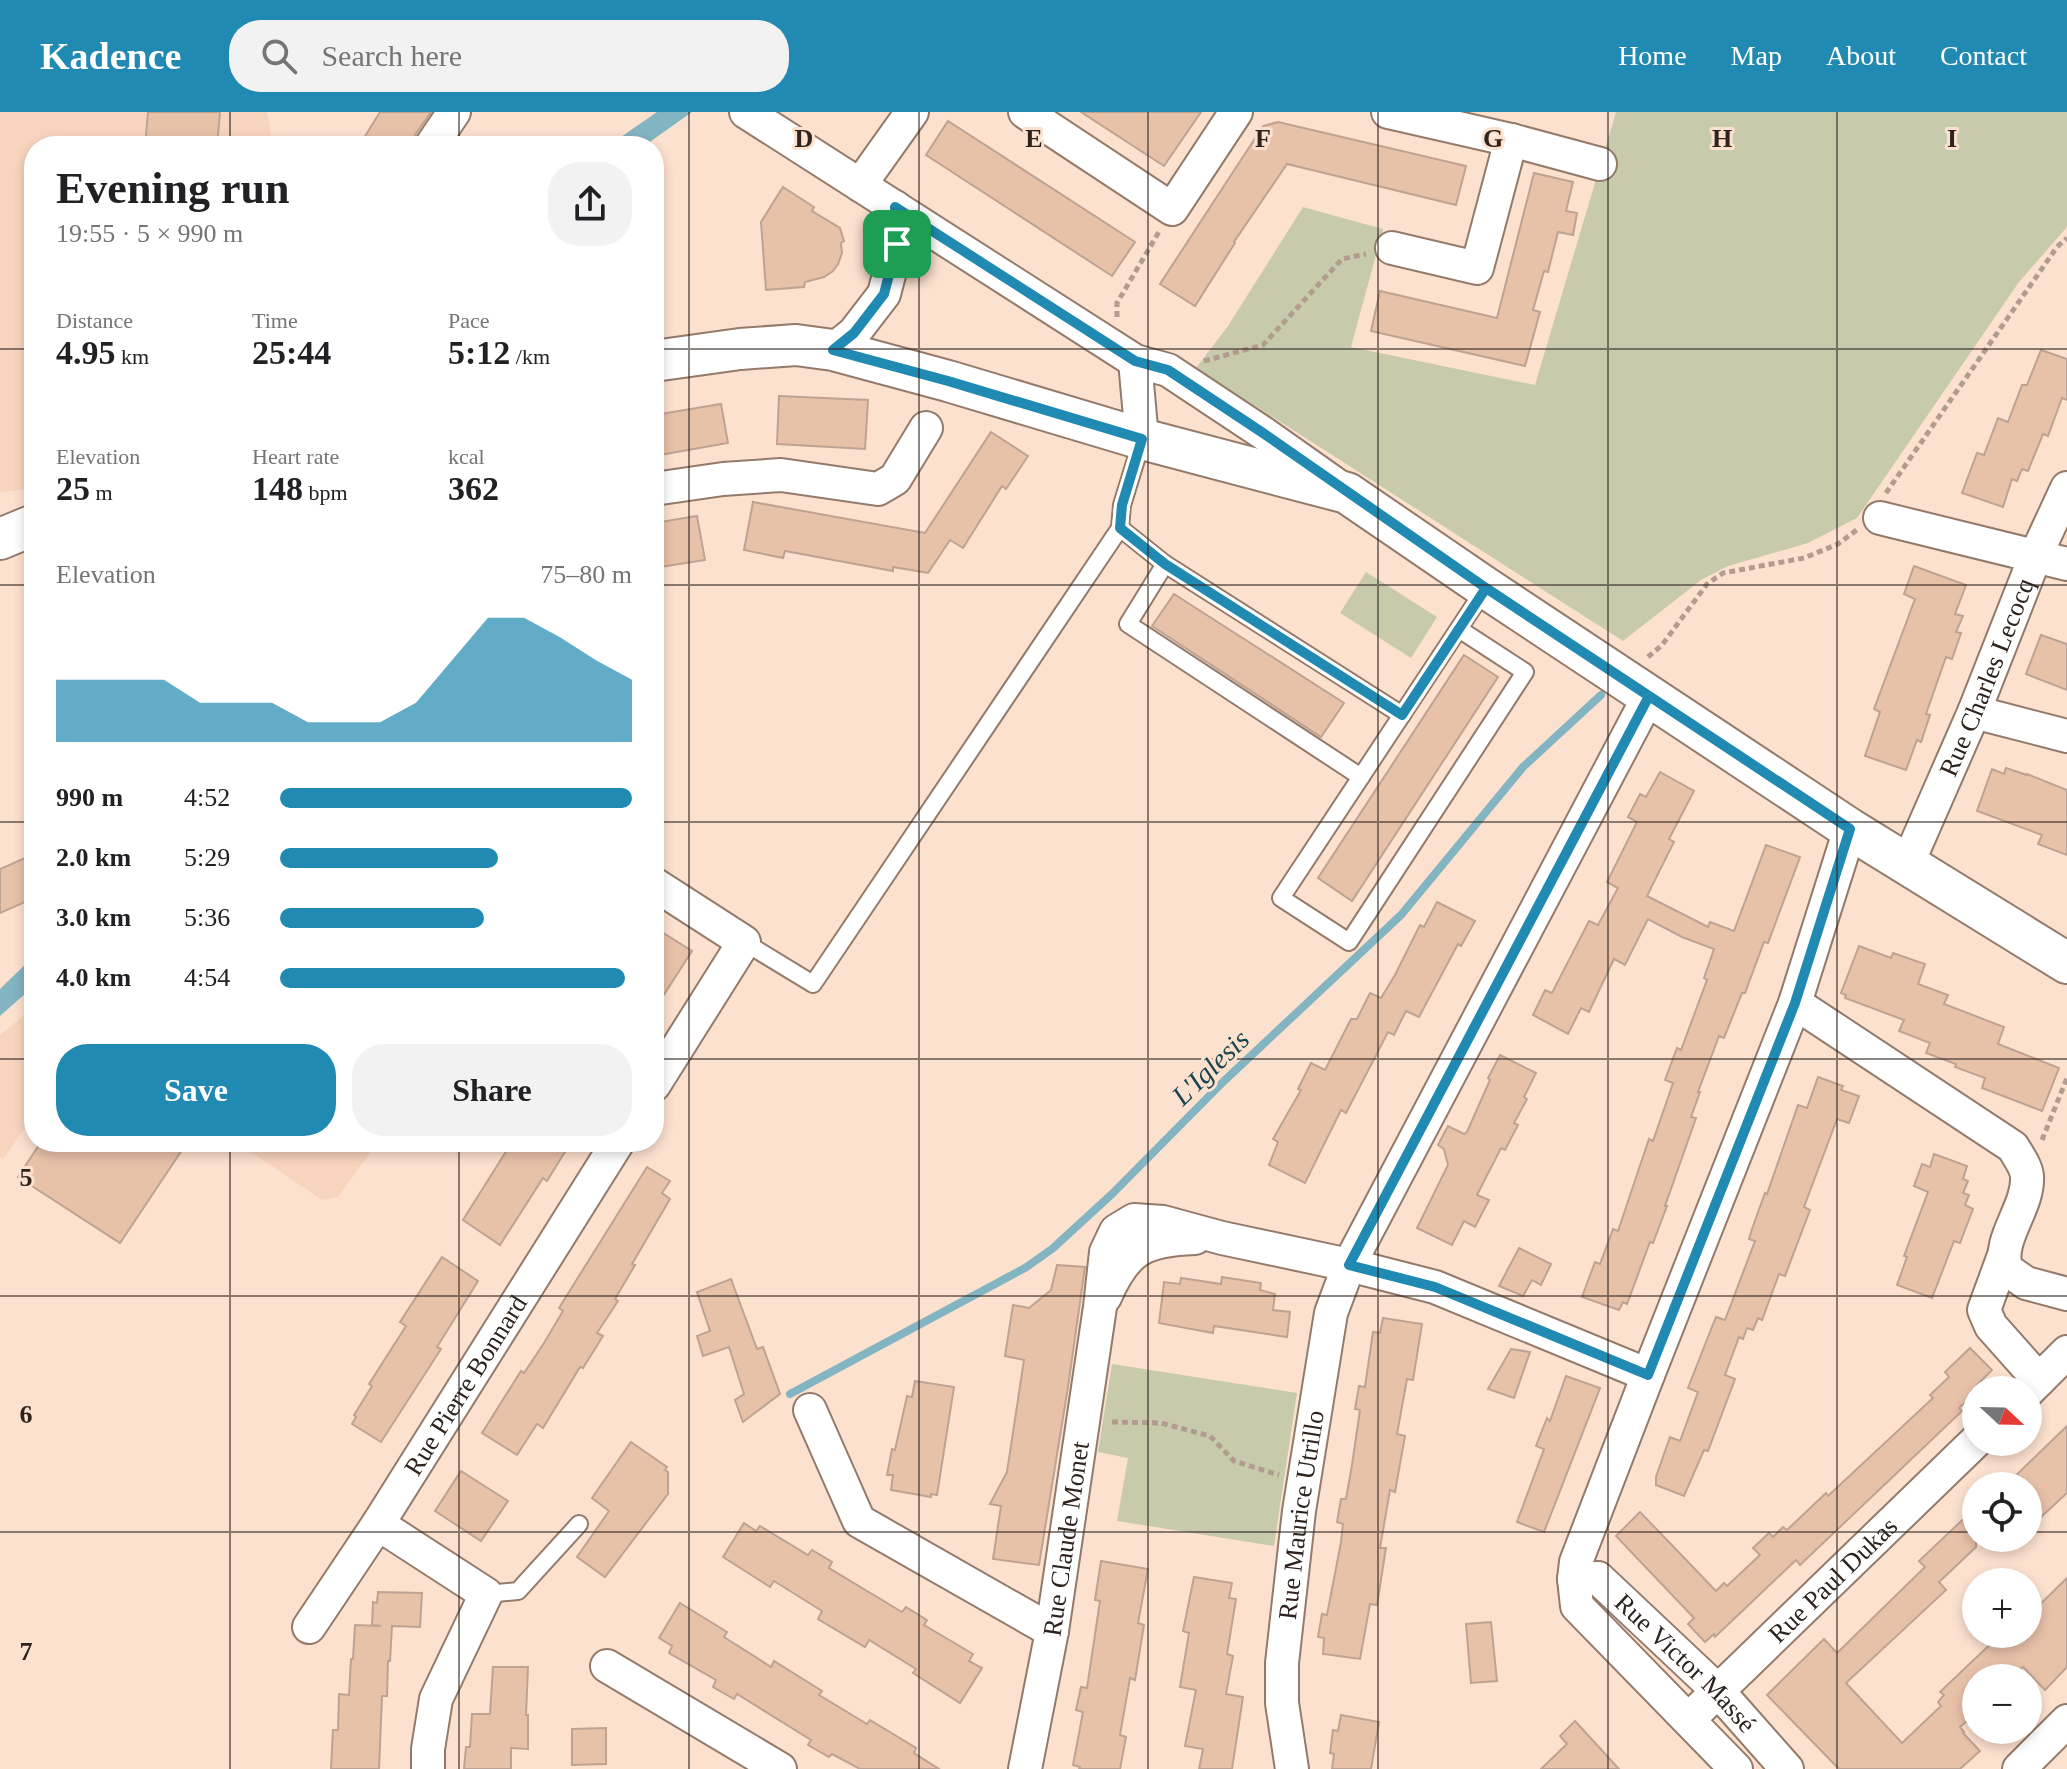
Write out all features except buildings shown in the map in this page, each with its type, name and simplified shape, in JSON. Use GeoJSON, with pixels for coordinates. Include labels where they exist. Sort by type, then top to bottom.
{"type":"FeatureCollection","features":[{"type":"Feature","properties":{"kind":"street"},"geometry":{"type":"LineString","coordinates":[[438,136],[454,112]]}},
{"type":"Feature","properties":{"kind":"street"},"geometry":{"type":"LineString","coordinates":[[746,112],[1127,355],[1168,370],[1486,588],[1850,829],[2067,963]]}},
{"type":"Feature","properties":{"kind":"street"},"geometry":{"type":"LineString","coordinates":[[860,185],[912,112]]}},
{"type":"Feature","properties":{"kind":"street"},"geometry":{"type":"LineString","coordinates":[[1025,112],[1172,209],[1236,112]]}},
{"type":"Feature","properties":{"kind":"street"},"geometry":{"type":"LineString","coordinates":[[1388,112],[1600,164]]}},
{"type":"Feature","properties":{"kind":"street"},"geometry":{"type":"LineString","coordinates":[[1392,248],[1477,268],[1511,140]]}},
{"type":"Feature","properties":{"kind":"street"},"geometry":{"type":"LineString","coordinates":[[833,350],[854,333],[884,294],[897,244],[895,207]]}},
{"type":"Feature","properties":{"kind":"street"},"geometry":{"type":"LineString","coordinates":[[664,360],[796,345],[833,350],[1142,439],[1347,493]]}},
{"type":"Feature","properties":{"kind":"street"},"geometry":{"type":"LineString","coordinates":[[1127,355],[1142,439]]}},
{"type":"Feature","properties":{"kind":"street"},"geometry":{"type":"LineString","coordinates":[[664,488],[781,475],[878,489],[895,479],[926,428]]}},
{"type":"Feature","properties":{"kind":"street","name":"Rue Charles Lecocq"},"geometry":{"type":"LineString","coordinates":[[1907,865],[1974,712],[2035,557],[2067,488]]}},
{"type":"Feature","properties":{"kind":"street"},"geometry":{"type":"LineString","coordinates":[[1875,514],[2067,564]]}},
{"type":"Feature","properties":{"kind":"street"},"geometry":{"type":"LineString","coordinates":[[0,539],[24,529]]}},
{"type":"Feature","properties":{"kind":"street","name":"Rue Maurice Utrillo"},"geometry":{"type":"LineString","coordinates":[[1292,1769],[1282,1703],[1282,1663],[1303,1481],[1331,1313],[1349,1265],[1636,687]]}},
{"type":"Feature","properties":{"kind":"street"},"geometry":{"type":"LineString","coordinates":[[1974,712],[2067,736]]}},
{"type":"Feature","properties":{"kind":"street"},"geometry":{"type":"LineString","coordinates":[[1574,1579],[1576,1562],[1795,1003],[1850,829]]}},
{"type":"Feature","properties":{"kind":"street"},"geometry":{"type":"LineString","coordinates":[[664,890],[744,942],[664,1069]]}},
{"type":"Feature","properties":{"kind":"street"},"geometry":{"type":"LineString","coordinates":[[1795,1003],[2013,1147],[2027,1178],[1984,1310],[1991,1326],[2027,1376]]}},
{"type":"Feature","properties":{"kind":"street","name":"Rue Pierre Bonnard"},"geometry":{"type":"LineString","coordinates":[[309,1627],[378,1524],[612,1152]]}},
{"type":"Feature","properties":{"kind":"street","name":"Rue Claude Monet"},"geometry":{"type":"LineString","coordinates":[[1025,1769],[1052,1631],[1100,1307],[1116,1271],[1137,1250],[1165,1239],[1222,1238],[1349,1265],[1435,1287],[1648,1375]]}},
{"type":"Feature","properties":{"kind":"street"},"geometry":{"type":"LineString","coordinates":[[2003,1258],[2006,1269],[2026,1283],[2067,1294]]}},
{"type":"Feature","properties":{"kind":"street"},"geometry":{"type":"LineString","coordinates":[[2042,1377],[2067,1352]]}},
{"type":"Feature","properties":{"kind":"street"},"geometry":{"type":"LineString","coordinates":[[810,1410],[859,1521],[1052,1631]]}},
{"type":"Feature","properties":{"kind":"street","name":"Rue Paul Dukas"},"geometry":{"type":"LineString","coordinates":[[1689,1719],[1962,1455]]}},
{"type":"Feature","properties":{"kind":"street"},"geometry":{"type":"LineString","coordinates":[[378,1524],[486,1594],[436,1699],[428,1769]]}},
{"type":"Feature","properties":{"kind":"street","name":"Rue Victor Massé"},"geometry":{"type":"LineString","coordinates":[[1736,1769],[1577,1606],[1574,1579],[1598,1578],[1718,1691],[1787,1769]]}},
{"type":"Feature","properties":{"kind":"street"},"geometry":{"type":"LineString","coordinates":[[607,1666],[780,1769]]}},
{"type":"Feature","properties":{"kind":"street"},"geometry":{"type":"LineString","coordinates":[[2019,1769],[2067,1721]]}},
{"type":"Feature","properties":{"kind":"lane"},"geometry":{"type":"LineString","coordinates":[[744,942],[813,984],[1120,528],[1122,505],[1142,439]]}},
{"type":"Feature","properties":{"kind":"lane"},"geometry":{"type":"LineString","coordinates":[[1120,528],[1165,564],[1402,715]]}},
{"type":"Feature","properties":{"kind":"lane"},"geometry":{"type":"LineString","coordinates":[[1165,564],[1128,624],[1361,777]]}},
{"type":"Feature","properties":{"kind":"lane"},"geometry":{"type":"LineString","coordinates":[[1459,629],[1525,672],[1349,942],[1281,898],[1486,588]]}},
{"type":"Feature","properties":{"kind":"lane"},"geometry":{"type":"LineString","coordinates":[[486,1594],[518,1591],[579,1524]]}},
{"type":"Feature","properties":{"kind":"path"},"geometry":{"type":"LineString","coordinates":[[1127,355],[1117,303],[1172,209]]}},
{"type":"Feature","properties":{"kind":"path"},"geometry":{"type":"LineString","coordinates":[[1636,687],[1662,645],[1707,584],[1723,573],[1804,558],[1838,544],[1875,514],[2057,247],[2067,238]]}},
{"type":"Feature","properties":{"kind":"path"},"geometry":{"type":"LineString","coordinates":[[1168,370],[1263,345],[1342,259],[1392,248]]}},
{"type":"Feature","properties":{"kind":"path"},"geometry":{"type":"LineString","coordinates":[[2027,1178],[2067,1078]]}},
{"type":"Feature","properties":{"kind":"path"},"geometry":{"type":"LineString","coordinates":[[1083,1418],[1105,1422],[1161,1423],[1210,1436],[1234,1461],[1303,1481]]}},
{"type":"Feature","properties":{"kind":"shaded area"},"geometry":{"type":"Polygon","coordinates":[[[0,112],[267,112],[271,136],[24,136],[24,490],[0,492],[0,112]]]}},
{"type":"Feature","properties":{"kind":"shaded area"},"geometry":{"type":"Polygon","coordinates":[[[24,1015],[24,1129],[3,1159],[0,1157],[0,1035],[24,1015]]]}},
{"type":"Feature","properties":{"kind":"shaded area"},"geometry":{"type":"Polygon","coordinates":[[[246,1152],[371,1152],[338,1197],[322,1200],[254,1154],[246,1152]]]}},
{"type":"Feature","properties":{"kind":"green space"},"geometry":{"type":"Polygon","coordinates":[[[1616,112],[2067,112],[2067,227],[2019,282],[1857,518],[1808,543],[1728,566],[1701,580],[1623,641],[1196,368],[1228,326],[1303,207],[1383,229],[1351,347],[1535,385],[1616,112]]]}},
{"type":"Feature","properties":{"kind":"green space"},"geometry":{"type":"Polygon","coordinates":[[[1366,572],[1437,617],[1411,658],[1340,613],[1366,572]]]}},
{"type":"Feature","properties":{"kind":"green space"},"geometry":{"type":"Polygon","coordinates":[[[1112,1364],[1297,1393],[1274,1546],[1117,1521],[1128,1458],[1098,1452],[1112,1364]]]}},
{"type":"Feature","properties":{"kind":"water"},"geometry":{"type":"Polygon","coordinates":[[[657,112],[692,112],[658,136],[622,136],[657,112]]]}},
{"type":"Feature","properties":{"kind":"water"},"geometry":{"type":"Polygon","coordinates":[[[24,966],[24,995],[0,1016],[0,989],[24,966]]]}},
{"type":"Feature","properties":{"kind":"waterway","name":"L'Iglesis"},"geometry":{"type":"LineString","coordinates":[[790,1394],[1025,1268],[1052,1249],[1112,1194],[1224,1081],[1401,915],[1523,767],[1601,695]]}},
{"type":"Feature","properties":{"kind":"route"},"geometry":{"type":"LineString","coordinates":[[897,244],[884,294],[854,333],[833,350],[1142,439],[1122,505],[1120,528],[1165,564],[1402,715],[1486,588],[1649,696],[1349,1265],[1435,1287],[1648,1375],[1795,1003],[1850,829],[1486,588],[1168,370],[1135,361],[895,207],[897,244]]}}]}
